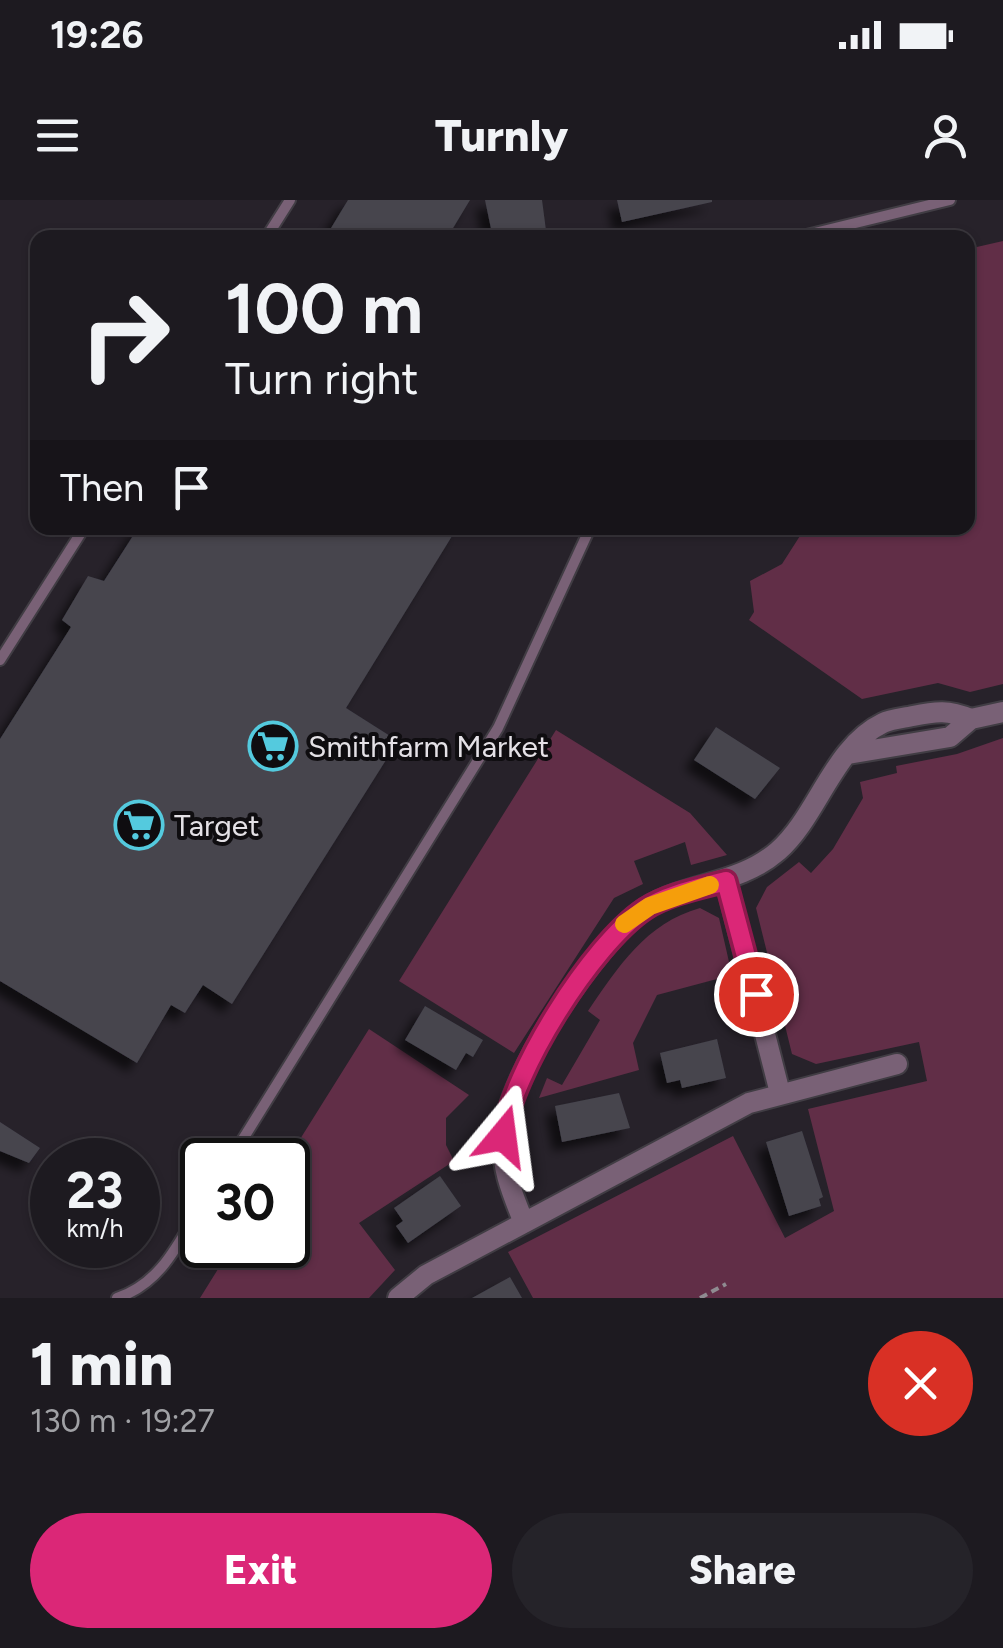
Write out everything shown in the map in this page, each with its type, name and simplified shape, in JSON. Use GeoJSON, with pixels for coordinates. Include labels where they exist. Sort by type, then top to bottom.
{"type":"FeatureCollection","features":[{"type":"Feature","properties":{"kind":"street"},"geometry":{"type":"LineString","coordinates":[[524,1223],[504,1170],[507,1110],[522,1074],[595,956],[622,926],[650,906],[752,870],[796,834],[848,754],[882,723],[946,709],[970,719]]}},
{"type":"Feature","properties":{"kind":"street"},"geometry":{"type":"LineString","coordinates":[[848,754],[950,738],[970,719],[1003,712]]}},
{"type":"Feature","properties":{"kind":"street"},"geometry":{"type":"LineString","coordinates":[[726,881],[780,1093]]}},
{"type":"Feature","properties":{"kind":"street"},"geometry":{"type":"LineString","coordinates":[[398,1298],[426,1275],[749,1103],[898,1064]]}},
{"type":"Feature","properties":{"kind":"lane"},"geometry":{"type":"LineString","coordinates":[[271,230],[290,200]]}},
{"type":"Feature","properties":{"kind":"lane"},"geometry":{"type":"LineString","coordinates":[[827,230],[950,200]]}},
{"type":"Feature","properties":{"kind":"lane"},"geometry":{"type":"LineString","coordinates":[[0,660],[80,535]]}},
{"type":"Feature","properties":{"kind":"lane"},"geometry":{"type":"LineString","coordinates":[[244,1138],[498,728],[587,535]]}},
{"type":"Feature","properties":{"kind":"lane"},"geometry":{"type":"LineString","coordinates":[[902,719],[908,746]]}},
{"type":"Feature","properties":{"kind":"lane"},"geometry":{"type":"LineString","coordinates":[[117,1298],[136,1292],[160,1272],[180,1240]]}},
{"type":"Feature","properties":{"kind":"path"},"geometry":{"type":"LineString","coordinates":[[700,1298],[726,1284]]}},
{"type":"Feature","properties":{"kind":"shaded area"},"geometry":{"type":"Polygon","coordinates":[[[1003,241],[1003,684],[970,692],[938,683],[862,699],[749,620],[754,612],[750,581],[782,564],[801,535],[975,535],[975,247],[1003,241]]]}},
{"type":"Feature","properties":{"kind":"shaded area"},"geometry":{"type":"Polygon","coordinates":[[[556,730],[690,813],[727,855],[691,865],[685,842],[634,861],[643,884],[614,898],[514,1053],[399,981],[556,730]]]}},
{"type":"Feature","properties":{"kind":"shaded area"},"geometry":{"type":"Polygon","coordinates":[[[1003,738],[1003,1298],[533,1298],[508,1252],[733,1136],[785,1238],[834,1211],[808,1109],[927,1081],[919,1042],[816,1064],[792,1054],[756,908],[767,887],[799,862],[811,873],[833,849],[863,798],[860,782],[897,773],[896,766],[957,754],[1003,738]]]}},
{"type":"Feature","properties":{"kind":"shaded area"},"geometry":{"type":"Polygon","coordinates":[[[700,908],[719,918],[732,975],[657,995],[633,1043],[639,1070],[539,1098],[547,1078],[562,1085],[600,1020],[588,1011],[622,963],[664,924],[700,908]]]}},
{"type":"Feature","properties":{"kind":"shaded area"},"geometry":{"type":"Polygon","coordinates":[[[369,1029],[469,1095],[446,1118],[446,1145],[454,1161],[359,1223],[395,1270],[369,1298],[200,1298],[219,1268],[310,1268],[310,1138],[301,1138],[369,1029]]]}},
{"type":"Feature","properties":{"kind":"building"},"geometry":{"type":"Polygon","coordinates":[[[348,200],[470,200],[452,230],[330,230],[348,200]]]}},
{"type":"Feature","properties":{"kind":"building"},"geometry":{"type":"Polygon","coordinates":[[[485,200],[542,200],[546,230],[491,230],[485,200]]]}},
{"type":"Feature","properties":{"kind":"building"},"geometry":{"type":"Polygon","coordinates":[[[617,200],[712,200],[712,202],[622,222],[617,200]]]}},
{"type":"Feature","properties":{"kind":"building"},"geometry":{"type":"Polygon","coordinates":[[[134,535],[453,535],[346,708],[398,741],[232,1004],[203,985],[185,1013],[171,1005],[137,1063],[0,981],[0,739],[71,627],[62,620],[88,576],[104,581],[134,535]]]}},
{"type":"Feature","properties":{"kind":"building"},"geometry":{"type":"Polygon","coordinates":[[[716,727],[780,768],[755,799],[694,760],[716,727]]]}},
{"type":"Feature","properties":{"kind":"building"},"geometry":{"type":"Polygon","coordinates":[[[425,1006],[483,1040],[473,1057],[466,1053],[456,1070],[405,1040],[425,1006]]]}},
{"type":"Feature","properties":{"kind":"building"},"geometry":{"type":"Polygon","coordinates":[[[717,1039],[726,1078],[682,1088],[680,1080],[667,1083],[660,1053],[717,1039]]]}},
{"type":"Feature","properties":{"kind":"building"},"geometry":{"type":"Polygon","coordinates":[[[619,1093],[630,1128],[562,1142],[555,1106],[619,1093]]]}},
{"type":"Feature","properties":{"kind":"building"},"geometry":{"type":"Polygon","coordinates":[[[0,1122],[30,1142],[30,1162],[29,1163],[0,1151],[0,1122]]]}},
{"type":"Feature","properties":{"kind":"building"},"geometry":{"type":"Polygon","coordinates":[[[802,1131],[823,1197],[819,1199],[821,1206],[789,1216],[766,1142],[802,1131]]]}},
{"type":"Feature","properties":{"kind":"building"},"geometry":{"type":"Polygon","coordinates":[[[440,1176],[461,1206],[408,1243],[396,1226],[403,1221],[394,1208],[440,1176]]]}},
{"type":"Feature","properties":{"kind":"building"},"geometry":{"type":"Polygon","coordinates":[[[510,1277],[522,1298],[472,1298],[510,1277]]]}},
{"type":"Feature","properties":{"kind":"slow traffic"},"geometry":{"type":"LineString","coordinates":[[624,924],[650,906],[710,885]]}},
{"type":"Feature","properties":{"kind":"place","name":"Smithfarm Market"},"geometry":{"type":"Point","coordinates":[273,746]}},
{"type":"Feature","properties":{"kind":"place","name":"Target"},"geometry":{"type":"Point","coordinates":[139,825]}},
{"type":"Feature","properties":{"kind":"route"},"geometry":{"type":"LineString","coordinates":[[503,1136],[507,1110],[522,1074],[595,956],[622,926],[650,906],[726,881],[756,994]]}}]}
